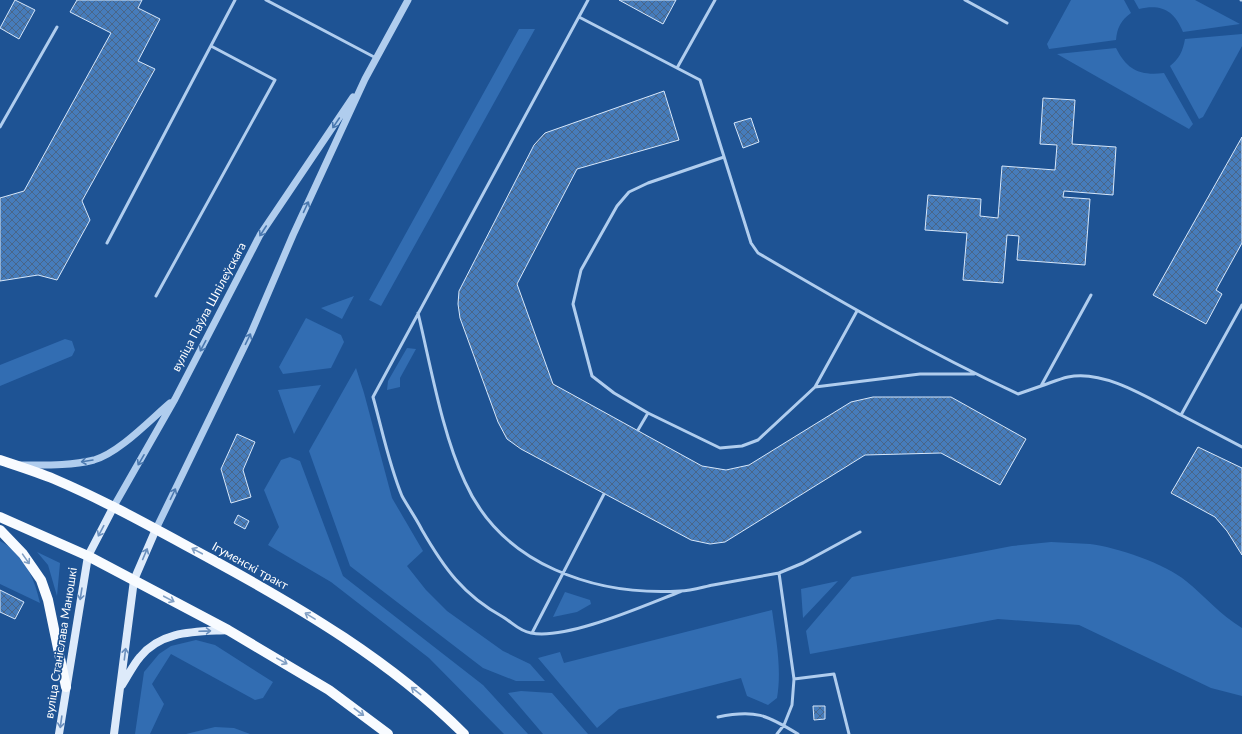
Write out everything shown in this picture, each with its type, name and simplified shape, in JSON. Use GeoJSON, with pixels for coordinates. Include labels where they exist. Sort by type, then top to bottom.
{"type":"FeatureCollection","features":[{"type":"Feature","properties":{"kind":"main road","name":"Ігуменскі тракт"},"geometry":{"type":"LineString","coordinates":[[0,460],[53,479],[114,506],[259,585],[348,639],[418,692],[464,734]]}},
{"type":"Feature","properties":{"kind":"main road","name":"вуліца Паўла Шпілеўскага"},"geometry":{"type":"LineString","coordinates":[[88,556],[114,506]]}},
{"type":"Feature","properties":{"kind":"main road"},"geometry":{"type":"LineString","coordinates":[[0,517],[88,556],[228,630],[329,690],[388,734]]}},
{"type":"Feature","properties":{"kind":"main road","name":"вуліца Паўла Шпілеўскага"},"geometry":{"type":"LineString","coordinates":[[134,580],[156,529]]}},
{"type":"Feature","properties":{"kind":"main road"},"geometry":{"type":"LineString","coordinates":[[0,530],[23,554],[41,580],[48,600],[66,687]]}},
{"type":"Feature","properties":{"kind":"main road","name":"вуліца Станіслава Манюшкі"},"geometry":{"type":"LineString","coordinates":[[59,734],[88,556]]}},
{"type":"Feature","properties":{"kind":"main road"},"geometry":{"type":"LineString","coordinates":[[114,734],[134,580]]}},
{"type":"Feature","properties":{"kind":"main road"},"geometry":{"type":"LineString","coordinates":[[120,688],[140,657],[159,640],[183,632],[228,630]]}},
{"type":"Feature","properties":{"kind":"street","name":"вуліца Паўла Шпілеўскага"},"geometry":{"type":"LineString","coordinates":[[114,506],[175,399],[260,235],[365,78],[408,0]]}},
{"type":"Feature","properties":{"kind":"street","name":"вуліца Паўла Шпілеўскага"},"geometry":{"type":"LineString","coordinates":[[156,529],[251,333],[293,235],[365,78]]}},
{"type":"Feature","properties":{"kind":"street"},"geometry":{"type":"LineString","coordinates":[[13,464],[59,465],[95,459],[122,444],[175,399]]}},
{"type":"Feature","properties":{"kind":"lane"},"geometry":{"type":"LineString","coordinates":[[107,243],[235,0]]}},
{"type":"Feature","properties":{"kind":"lane"},"geometry":{"type":"LineString","coordinates":[[266,0],[376,59]]}},
{"type":"Feature","properties":{"kind":"lane"},"geometry":{"type":"LineString","coordinates":[[588,0],[373,397],[402,496],[440,562],[458,583],[483,606],[510,622],[517,629],[532,633],[567,631],[620,614],[682,591],[779,573],[803,563],[860,532]]}},
{"type":"Feature","properties":{"kind":"lane"},"geometry":{"type":"LineString","coordinates":[[677,68],[715,0]]}},
{"type":"Feature","properties":{"kind":"lane"},"geometry":{"type":"LineString","coordinates":[[965,0],[1007,23]]}},
{"type":"Feature","properties":{"kind":"lane"},"geometry":{"type":"LineString","coordinates":[[579,16],[700,80],[746,231],[751,243],[758,252],[857,311],[975,374],[1018,394],[1069,377],[1090,377],[1116,382],[1242,446]]}},
{"type":"Feature","properties":{"kind":"lane"},"geometry":{"type":"LineString","coordinates":[[0,127],[56,27]]}},
{"type":"Feature","properties":{"kind":"lane"},"geometry":{"type":"LineString","coordinates":[[156,296],[275,80],[211,46]]}},
{"type":"Feature","properties":{"kind":"lane"},"geometry":{"type":"LineString","coordinates":[[724,157],[648,183],[629,192],[617,206],[581,270],[573,304],[592,376],[614,392],[648,413],[720,448],[742,446],[758,440],[815,387],[857,311]]}},
{"type":"Feature","properties":{"kind":"lane"},"geometry":{"type":"LineString","coordinates":[[1041,386],[1091,295]]}},
{"type":"Feature","properties":{"kind":"lane"},"geometry":{"type":"LineString","coordinates":[[1181,415],[1242,305]]}},
{"type":"Feature","properties":{"kind":"lane"},"geometry":{"type":"LineString","coordinates":[[418,313],[449,440],[465,483],[490,524],[524,553],[563,574],[598,585],[642,591],[682,591]]}},
{"type":"Feature","properties":{"kind":"lane"},"geometry":{"type":"LineString","coordinates":[[815,387],[920,374],[975,374]]}},
{"type":"Feature","properties":{"kind":"lane"},"geometry":{"type":"LineString","coordinates":[[638,430],[648,413]]}},
{"type":"Feature","properties":{"kind":"lane"},"geometry":{"type":"LineString","coordinates":[[532,633],[604,494]]}},
{"type":"Feature","properties":{"kind":"lane"},"geometry":{"type":"LineString","coordinates":[[777,734],[784,725],[792,705],[794,679],[779,573]]}},
{"type":"Feature","properties":{"kind":"lane"},"geometry":{"type":"LineString","coordinates":[[794,679],[834,674],[848,734]]}},
{"type":"Feature","properties":{"kind":"lane"},"geometry":{"type":"LineString","coordinates":[[718,717],[740,712],[770,717],[798,734]]}},
{"type":"Feature","properties":{"kind":"shaded area"},"geometry":{"type":"Polygon","coordinates":[[[1071,0],[1124,0],[1131,13],[1120,25],[1116,40],[1049,49],[1047,44],[1071,0]]]}},
{"type":"Feature","properties":{"kind":"shaded area"},"geometry":{"type":"Polygon","coordinates":[[[1134,0],[1195,0],[1240,24],[1183,32],[1175,18],[1166,10],[1154,7],[1139,9],[1134,0]]]}},
{"type":"Feature","properties":{"kind":"shaded area"},"geometry":{"type":"Polygon","coordinates":[[[519,29],[535,29],[381,306],[369,300],[519,29]]]}},
{"type":"Feature","properties":{"kind":"shaded area"},"geometry":{"type":"Polygon","coordinates":[[[1242,34],[1242,46],[1203,117],[1199,119],[1170,66],[1176,61],[1180,54],[1185,39],[1242,34]]]}},
{"type":"Feature","properties":{"kind":"shaded area"},"geometry":{"type":"Polygon","coordinates":[[[1116,48],[1125,62],[1135,70],[1155,74],[1164,73],[1193,124],[1189,129],[1057,54],[1116,48]]]}},
{"type":"Feature","properties":{"kind":"shaded area"},"geometry":{"type":"Polygon","coordinates":[[[354,296],[342,319],[321,308],[354,296]]]}},
{"type":"Feature","properties":{"kind":"shaded area"},"geometry":{"type":"Polygon","coordinates":[[[306,318],[341,335],[344,342],[331,368],[283,374],[279,367],[306,318]]]}},
{"type":"Feature","properties":{"kind":"shaded area"},"geometry":{"type":"Polygon","coordinates":[[[65,339],[72,341],[75,350],[72,356],[0,386],[0,365],[65,339]]]}},
{"type":"Feature","properties":{"kind":"shaded area"},"geometry":{"type":"Polygon","coordinates":[[[407,348],[416,349],[400,378],[400,387],[387,390],[388,381],[407,348]]]}},
{"type":"Feature","properties":{"kind":"shaded area"},"geometry":{"type":"Polygon","coordinates":[[[356,368],[392,498],[423,551],[407,566],[426,590],[447,611],[503,651],[530,664],[545,681],[516,681],[483,668],[350,566],[309,451],[356,368]]]}},
{"type":"Feature","properties":{"kind":"shaded area"},"geometry":{"type":"Polygon","coordinates":[[[321,385],[294,434],[278,390],[321,385]]]}},
{"type":"Feature","properties":{"kind":"shaded area"},"geometry":{"type":"Polygon","coordinates":[[[290,457],[300,461],[343,576],[483,685],[528,734],[504,734],[429,658],[331,582],[268,545],[279,527],[264,490],[281,460],[290,457]]]}},
{"type":"Feature","properties":{"kind":"shaded area"},"geometry":{"type":"Polygon","coordinates":[[[0,541],[8,546],[22,560],[35,585],[40,603],[0,584],[0,541]]]}},
{"type":"Feature","properties":{"kind":"shaded area"},"geometry":{"type":"Polygon","coordinates":[[[1051,542],[1090,544],[1127,553],[1166,568],[1186,581],[1226,617],[1242,628],[1242,696],[1211,688],[1079,625],[998,619],[810,654],[806,631],[852,577],[1012,546],[1051,542]]]}},
{"type":"Feature","properties":{"kind":"shaded area"},"geometry":{"type":"Polygon","coordinates":[[[37,552],[60,563],[57,596],[48,565],[37,552]]]}},
{"type":"Feature","properties":{"kind":"shaded area"},"geometry":{"type":"Polygon","coordinates":[[[838,581],[803,618],[801,589],[838,581]]]}},
{"type":"Feature","properties":{"kind":"shaded area"},"geometry":{"type":"Polygon","coordinates":[[[565,592],[590,600],[591,604],[577,612],[553,617],[565,592]]]}},
{"type":"Feature","properties":{"kind":"shaded area"},"geometry":{"type":"Polygon","coordinates":[[[772,610],[778,654],[779,676],[777,698],[768,705],[747,696],[741,678],[619,709],[597,728],[538,658],[560,652],[564,663],[772,610]]]}},
{"type":"Feature","properties":{"kind":"shaded area"},"geometry":{"type":"Polygon","coordinates":[[[196,640],[215,645],[273,682],[263,698],[255,700],[171,654],[152,684],[164,704],[150,734],[135,734],[144,672],[159,654],[171,646],[196,640]]]}},
{"type":"Feature","properties":{"kind":"shaded area"},"geometry":{"type":"Polygon","coordinates":[[[521,691],[552,693],[588,734],[543,734],[508,693],[521,691]]]}},
{"type":"Feature","properties":{"kind":"shaded area"},"geometry":{"type":"Polygon","coordinates":[[[215,727],[234,728],[250,734],[186,734],[215,727]]]}},
{"type":"Feature","properties":{"kind":"building"},"geometry":{"type":"Polygon","coordinates":[[[15,0],[35,10],[19,39],[0,28],[15,0]]]}},
{"type":"Feature","properties":{"kind":"building"},"geometry":{"type":"Polygon","coordinates":[[[77,0],[142,0],[138,8],[160,19],[138,61],[155,69],[82,201],[90,220],[57,280],[38,275],[0,281],[0,198],[24,191],[111,33],[70,12],[77,0]]]}},
{"type":"Feature","properties":{"kind":"building"},"geometry":{"type":"Polygon","coordinates":[[[619,0],[676,0],[663,24],[619,0]]]}},
{"type":"Feature","properties":{"kind":"building"},"geometry":{"type":"Polygon","coordinates":[[[664,91],[679,140],[577,169],[517,284],[553,384],[702,466],[726,470],[749,465],[851,402],[873,397],[951,397],[1026,439],[1000,485],[941,453],[865,455],[725,542],[710,544],[691,540],[521,449],[507,439],[498,422],[460,318],[458,304],[459,291],[534,145],[545,133],[664,91]]]}},
{"type":"Feature","properties":{"kind":"building"},"geometry":{"type":"Polygon","coordinates":[[[1043,98],[1075,100],[1072,144],[1116,147],[1113,195],[1064,191],[1063,197],[1090,199],[1085,265],[1017,260],[1019,236],[1007,235],[1003,283],[963,280],[967,233],[925,230],[928,195],[981,199],[980,216],[998,218],[1002,166],[1055,170],[1057,145],[1040,144],[1043,98]]]}},
{"type":"Feature","properties":{"kind":"building"},"geometry":{"type":"Polygon","coordinates":[[[751,118],[759,142],[743,148],[734,123],[751,118]]]}},
{"type":"Feature","properties":{"kind":"building"},"geometry":{"type":"Polygon","coordinates":[[[1242,137],[1242,243],[1216,290],[1222,294],[1206,324],[1153,295],[1242,137]]]}},
{"type":"Feature","properties":{"kind":"building"},"geometry":{"type":"Polygon","coordinates":[[[237,434],[255,442],[243,470],[251,497],[231,503],[221,469],[237,434]]]}},
{"type":"Feature","properties":{"kind":"building"},"geometry":{"type":"Polygon","coordinates":[[[1198,447],[1242,468],[1242,555],[1227,531],[1215,517],[1171,493],[1198,447]]]}},
{"type":"Feature","properties":{"kind":"building"},"geometry":{"type":"Polygon","coordinates":[[[238,515],[249,521],[245,529],[234,523],[238,515]]]}},
{"type":"Feature","properties":{"kind":"building"},"geometry":{"type":"Polygon","coordinates":[[[0,590],[24,602],[15,619],[0,612],[0,590]]]}},
{"type":"Feature","properties":{"kind":"building"},"geometry":{"type":"Polygon","coordinates":[[[813,706],[825,706],[825,719],[814,720],[813,706]]]}}]}
